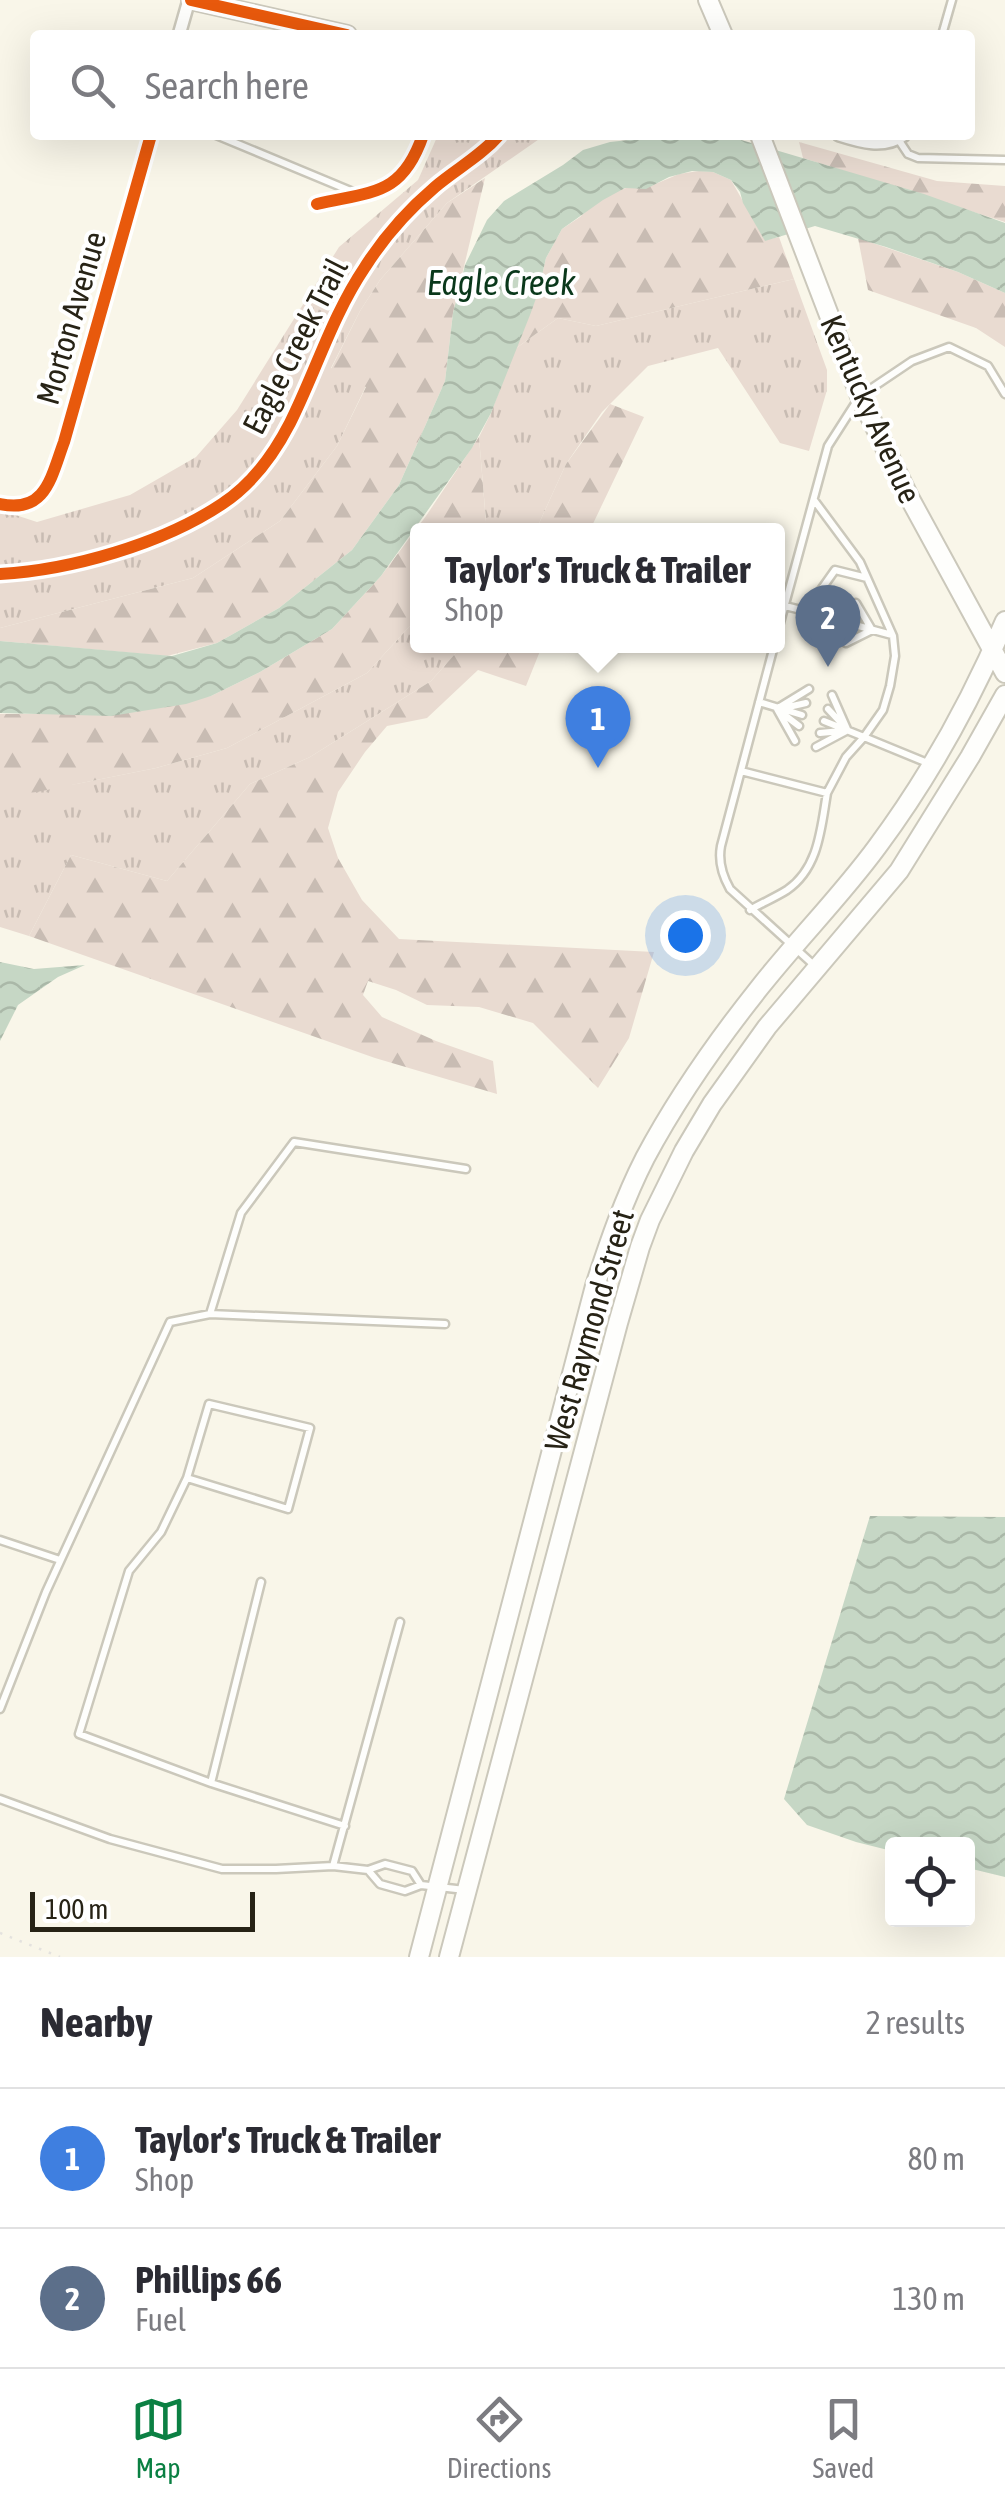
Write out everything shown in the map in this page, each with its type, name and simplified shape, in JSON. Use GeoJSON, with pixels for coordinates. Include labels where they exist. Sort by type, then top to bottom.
{"type":"FeatureCollection","features":[{"type":"Feature","properties":{"kind":"main road"},"geometry":{"type":"LineString","coordinates":[[190,0],[323,30]]}},
{"type":"Feature","properties":{"kind":"main road"},"geometry":{"type":"LineString","coordinates":[[708,0],[720,30]]}},
{"type":"Feature","properties":{"kind":"main road","name":"Kentucky Avenue"},"geometry":{"type":"LineString","coordinates":[[762,140],[860,396],[909,497],[1005,673]]}},
{"type":"Feature","properties":{"kind":"main road","name":"West Raymond Street"},"geometry":{"type":"LineString","coordinates":[[419,1957],[429,1886],[595,1286],[644,1160],[688,1085],[760,986],[878,847],[932,765],[1005,621]]}},
{"type":"Feature","properties":{"kind":"main road","name":"West Raymond Street"},"geometry":{"type":"LineString","coordinates":[[448,1957],[640,1246],[660,1198],[712,1104],[743,1058],[916,846],[1005,695]]}},
{"type":"Feature","properties":{"kind":"street"},"geometry":{"type":"LineString","coordinates":[[181,30],[190,0]]}},
{"type":"Feature","properties":{"kind":"street","name":"Morton Avenue"},"geometry":{"type":"LineString","coordinates":[[0,504],[26,505],[46,490],[64,442],[150,140]]}},
{"type":"Feature","properties":{"kind":"street"},"geometry":{"type":"LineString","coordinates":[[317,204],[386,188],[403,173],[421,140]]}},
{"type":"Feature","properties":{"kind":"street"},"geometry":{"type":"LineString","coordinates":[[861,140],[878,144],[891,140]]}},
{"type":"Feature","properties":{"kind":"lane"},"geometry":{"type":"LineString","coordinates":[[943,30],[952,0]]}},
{"type":"Feature","properties":{"kind":"lane"},"geometry":{"type":"LineString","coordinates":[[228,140],[359,194]]}},
{"type":"Feature","properties":{"kind":"lane"},"geometry":{"type":"LineString","coordinates":[[902,140],[908,154],[918,158],[1005,160]]}},
{"type":"Feature","properties":{"kind":"lane"},"geometry":{"type":"LineString","coordinates":[[826,616],[785,606],[828,446],[860,396],[912,361],[950,347],[988,366],[1005,394]]}},
{"type":"Feature","properties":{"kind":"lane"},"geometry":{"type":"LineString","coordinates":[[750,910],[790,888],[806,870],[816,850],[827,793],[846,757],[883,710],[895,656],[893,636],[860,562],[814,499]]}},
{"type":"Feature","properties":{"kind":"lane"},"geometry":{"type":"LineString","coordinates":[[806,611],[835,570],[867,578]]}},
{"type":"Feature","properties":{"kind":"lane"},"geometry":{"type":"LineString","coordinates":[[806,611],[831,596]]}},
{"type":"Feature","properties":{"kind":"lane"},"geometry":{"type":"LineString","coordinates":[[856,602],[872,630]]}},
{"type":"Feature","properties":{"kind":"lane"},"geometry":{"type":"LineString","coordinates":[[806,611],[820,636]]}},
{"type":"Feature","properties":{"kind":"lane"},"geometry":{"type":"LineString","coordinates":[[851,624],[893,636]]}},
{"type":"Feature","properties":{"kind":"lane"},"geometry":{"type":"LineString","coordinates":[[846,643],[872,630]]}},
{"type":"Feature","properties":{"kind":"lane"},"geometry":{"type":"LineString","coordinates":[[772,653],[721,846],[722,874],[750,910],[818,968]]}},
{"type":"Feature","properties":{"kind":"lane"},"geometry":{"type":"LineString","coordinates":[[777,709],[809,688]]}},
{"type":"Feature","properties":{"kind":"lane"},"geometry":{"type":"LineString","coordinates":[[832,695],[847,730]]}},
{"type":"Feature","properties":{"kind":"lane"},"geometry":{"type":"LineString","coordinates":[[759,702],[802,715]]}},
{"type":"Feature","properties":{"kind":"lane"},"geometry":{"type":"LineString","coordinates":[[777,709],[806,703]]}},
{"type":"Feature","properties":{"kind":"lane"},"geometry":{"type":"LineString","coordinates":[[777,709],[799,726]]}},
{"type":"Feature","properties":{"kind":"lane"},"geometry":{"type":"LineString","coordinates":[[777,709],[796,741]]}},
{"type":"Feature","properties":{"kind":"lane"},"geometry":{"type":"LineString","coordinates":[[828,710],[847,730]]}},
{"type":"Feature","properties":{"kind":"lane"},"geometry":{"type":"LineString","coordinates":[[824,722],[932,765]]}},
{"type":"Feature","properties":{"kind":"lane"},"geometry":{"type":"LineString","coordinates":[[820,732],[847,730]]}},
{"type":"Feature","properties":{"kind":"lane"},"geometry":{"type":"LineString","coordinates":[[816,746],[847,730]]}},
{"type":"Feature","properties":{"kind":"lane"},"geometry":{"type":"LineString","coordinates":[[740,771],[827,793]]}},
{"type":"Feature","properties":{"kind":"lane"},"geometry":{"type":"LineString","coordinates":[[210,1314],[241,1213],[294,1142],[466,1169]]}},
{"type":"Feature","properties":{"kind":"lane"},"geometry":{"type":"LineString","coordinates":[[1,1705],[60,1560],[170,1322],[210,1314],[444,1324]]}},
{"type":"Feature","properties":{"kind":"lane"},"geometry":{"type":"LineString","coordinates":[[187,1478],[288,1509],[310,1428],[209,1404],[187,1478],[161,1532],[129,1572],[79,1734],[344,1826]]}},
{"type":"Feature","properties":{"kind":"lane"},"geometry":{"type":"LineString","coordinates":[[0,1540],[60,1560]]}},
{"type":"Feature","properties":{"kind":"lane"},"geometry":{"type":"LineString","coordinates":[[211,1783],[261,1582]]}},
{"type":"Feature","properties":{"kind":"lane"},"geometry":{"type":"LineString","coordinates":[[334,1866],[400,1622]]}},
{"type":"Feature","properties":{"kind":"lane"},"geometry":{"type":"LineString","coordinates":[[0,1798],[110,1839],[222,1869],[334,1866],[368,1870],[385,1864],[412,1871],[429,1886]]}},
{"type":"Feature","properties":{"kind":"lane"},"geometry":{"type":"LineString","coordinates":[[368,1870],[380,1884],[405,1891],[429,1886],[466,1890]]}},
{"type":"Feature","properties":{"kind":"path"},"geometry":{"type":"LineString","coordinates":[[0,1933],[60,1957]]}},
{"type":"Feature","properties":{"kind":"green space"},"geometry":{"type":"Polygon","coordinates":[[[436,140],[538,140],[447,203],[380,280],[331,368],[366,386],[337,446],[280,521],[193,578],[0,628],[0,510],[37,522],[130,495],[196,457],[237,410],[339,247],[418,180],[436,140]]]}},
{"type":"Feature","properties":{"kind":"green space"},"geometry":{"type":"Polygon","coordinates":[[[799,142],[937,181],[1005,186],[1005,222],[803,158],[799,142]]]}},
{"type":"Feature","properties":{"kind":"green space"},"geometry":{"type":"Polygon","coordinates":[[[699,171],[731,180],[765,240],[779,237],[794,279],[596,326],[558,318],[515,349],[538,293],[546,258],[562,229],[603,195],[626,188],[646,188],[679,174],[699,171]]]}},
{"type":"Feature","properties":{"kind":"green space"},"geometry":{"type":"Polygon","coordinates":[[[485,178],[453,313],[445,381],[399,485],[352,550],[279,608],[217,643],[167,656],[0,641],[0,628],[193,578],[280,521],[337,446],[366,387],[331,369],[360,311],[380,280],[447,203],[485,178]]]}},
{"type":"Feature","properties":{"kind":"green space"},"geometry":{"type":"Polygon","coordinates":[[[858,238],[958,272],[1005,293],[1005,347],[976,328],[868,290],[858,238]]]}},
{"type":"Feature","properties":{"kind":"green space"},"geometry":{"type":"Polygon","coordinates":[[[794,279],[827,370],[827,390],[809,451],[780,443],[718,348],[648,366],[602,412],[566,464],[539,523],[485,523],[479,437],[515,349],[558,318],[596,326],[794,279]]]}},
{"type":"Feature","properties":{"kind":"green space"},"geometry":{"type":"Polygon","coordinates":[[[610,404],[644,417],[593,523],[539,523],[566,464],[610,404]]]}},
{"type":"Feature","properties":{"kind":"green space"},"geometry":{"type":"Polygon","coordinates":[[[479,437],[486,522],[421,523],[479,437]]]}},
{"type":"Feature","properties":{"kind":"green space"},"geometry":{"type":"Polygon","coordinates":[[[410,537],[410,626],[367,673],[227,748],[156,768],[27,794],[0,795],[0,714],[71,714],[211,696],[332,629],[410,537]]]}},
{"type":"Feature","properties":{"kind":"green space"},"geometry":{"type":"Polygon","coordinates":[[[410,626],[410,653],[456,653],[431,681],[310,757],[250,784],[167,881],[71,855],[29,936],[0,927],[0,792],[76,784],[227,748],[367,673],[410,626]]]}},
{"type":"Feature","properties":{"kind":"green space"},"geometry":{"type":"Polygon","coordinates":[[[456,653],[539,653],[526,686],[478,670],[427,718],[387,726],[338,792],[328,828],[338,858],[362,900],[399,939],[654,952],[629,1038],[598,1088],[533,1023],[479,1007],[427,1005],[368,981],[363,995],[382,1017],[493,1061],[497,1094],[375,1058],[29,936],[71,855],[167,881],[250,784],[310,757],[431,681],[456,653]]]}},
{"type":"Feature","properties":{"kind":"water","name":"Eagle Creek"},"geometry":{"type":"Polygon","coordinates":[[[741,140],[924,194],[1005,223],[1005,293],[958,272],[815,226],[765,241],[731,180],[713,172],[692,171],[646,189],[625,188],[562,229],[546,258],[538,293],[491,413],[472,448],[419,523],[410,523],[410,535],[381,576],[332,629],[260,672],[186,704],[111,716],[0,713],[0,641],[172,656],[217,643],[279,608],[352,550],[399,485],[445,381],[453,313],[465,265],[487,220],[504,201],[583,150],[610,142],[741,140]]]}},
{"type":"Feature","properties":{"kind":"water"},"geometry":{"type":"Polygon","coordinates":[[[0,962],[34,969],[85,965],[58,977],[18,1005],[0,1041],[0,962]]]}},
{"type":"Feature","properties":{"kind":"water"},"geometry":{"type":"Polygon","coordinates":[[[870,1516],[1005,1517],[1005,1877],[975,1870],[975,1837],[885,1837],[885,1849],[807,1825],[784,1799],[870,1516]]]}},
{"type":"Feature","properties":{"kind":"cycle path"},"geometry":{"type":"LineString","coordinates":[[191,0],[325,30]]}},
{"type":"Feature","properties":{"kind":"cycle path"},"geometry":{"type":"LineString","coordinates":[[0,504],[28,503],[37,498],[50,480],[150,140]]}},
{"type":"Feature","properties":{"kind":"cycle path"},"geometry":{"type":"LineString","coordinates":[[317,204],[383,188],[405,170],[421,140]]}},
{"type":"Feature","properties":{"kind":"cycle path","name":"Eagle Creek Trail"},"geometry":{"type":"LineString","coordinates":[[0,574],[86,561],[144,543],[198,518],[243,488],[284,435],[343,305],[380,245],[425,196],[494,140]]}},
{"type":"Feature","properties":{"kind":"place","name":"Phillips 66"},"geometry":{"type":"Point","coordinates":[828,667]}},
{"type":"Feature","properties":{"kind":"place","name":"Taylor's Truck & Trailer"},"geometry":{"type":"Point","coordinates":[598,768]}}]}
